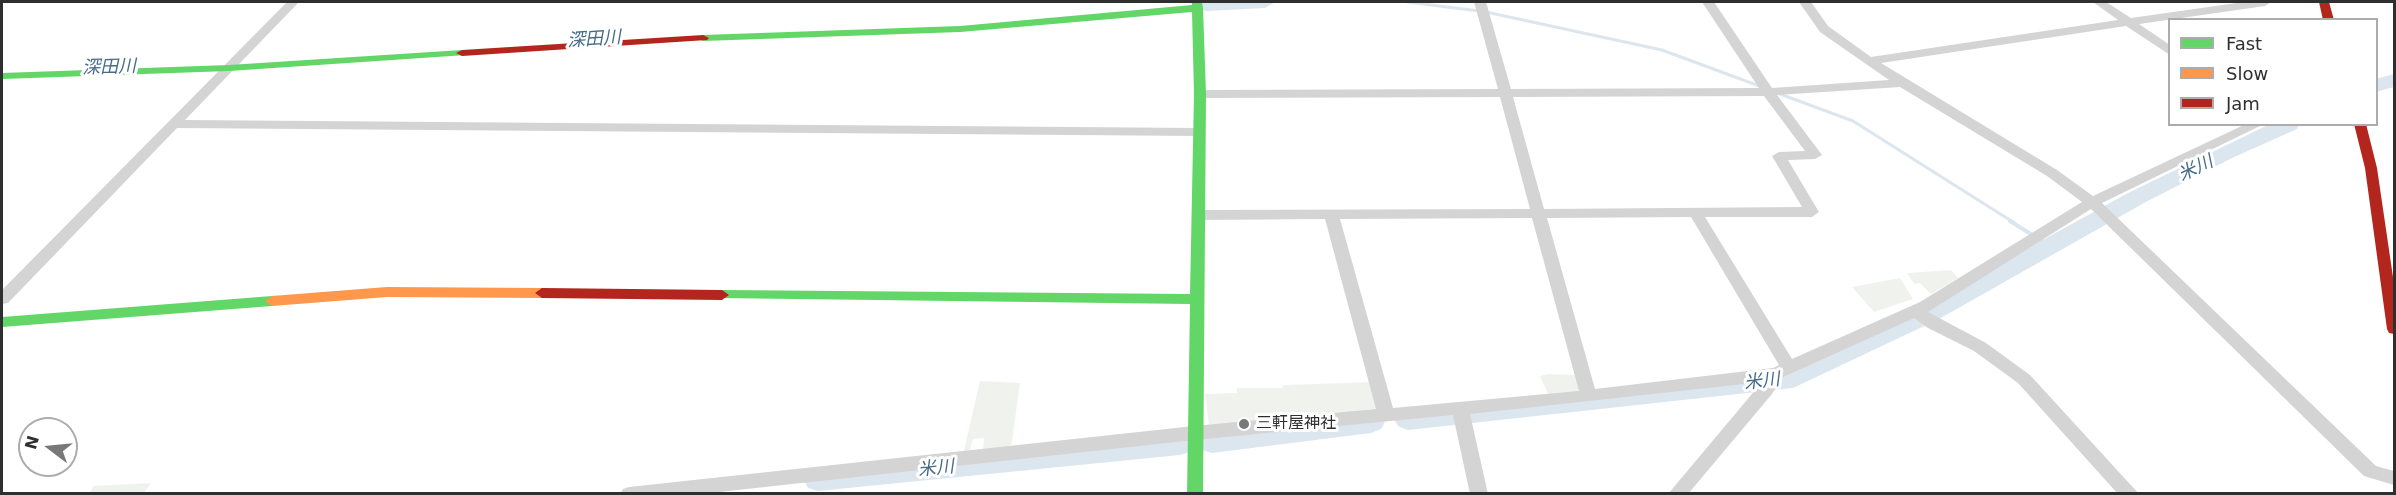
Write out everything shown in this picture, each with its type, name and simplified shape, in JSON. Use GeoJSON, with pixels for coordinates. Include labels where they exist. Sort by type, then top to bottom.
{"type":"FeatureCollection","features":[{"type":"Feature","properties":{"kind":"street"},"geometry":{"type":"LineString","coordinates":[[2,299],[293,2]]}},
{"type":"Feature","properties":{"kind":"street"},"geometry":{"type":"LineString","coordinates":[[1480,2],[1588,396]]}},
{"type":"Feature","properties":{"kind":"street"},"geometry":{"type":"LineString","coordinates":[[1198,215],[1812,212],[1779,156],[1815,155],[1768,92],[1708,2]]}},
{"type":"Feature","properties":{"kind":"street"},"geometry":{"type":"LineString","coordinates":[[1805,2],[1824,29],[1869,61],[1993,136],[2092,202],[2370,471],[2394,478]]}},
{"type":"Feature","properties":{"kind":"street"},"geometry":{"type":"LineString","coordinates":[[2099,2],[2168,50]]}},
{"type":"Feature","properties":{"kind":"street"},"geometry":{"type":"LineString","coordinates":[[1869,61],[2265,2]]}},
{"type":"Feature","properties":{"kind":"street"},"geometry":{"type":"LineString","coordinates":[[2324,2],[2329,18]]}},
{"type":"Feature","properties":{"kind":"street"},"geometry":{"type":"LineString","coordinates":[[2,76],[229,68],[759,34],[960,29],[1198,5],[1200,94],[1195,494]]}},
{"type":"Feature","properties":{"kind":"street"},"geometry":{"type":"LineString","coordinates":[[1200,94],[1768,92],[1902,83]]}},
{"type":"Feature","properties":{"kind":"street"},"geometry":{"type":"LineString","coordinates":[[173,124],[1199,132]]}},
{"type":"Feature","properties":{"kind":"street"},"geometry":{"type":"LineString","coordinates":[[629,494],[1194,433],[1588,396],[1782,371],[1916,311],[1977,277],[2092,202],[2254,126]]}},
{"type":"Feature","properties":{"kind":"street"},"geometry":{"type":"LineString","coordinates":[[2360,126],[2371,168],[2394,329]]}},
{"type":"Feature","properties":{"kind":"street"},"geometry":{"type":"LineString","coordinates":[[1696,214],[1782,371]]}},
{"type":"Feature","properties":{"kind":"street"},"geometry":{"type":"LineString","coordinates":[[1332,215],[1336,237],[1386,415]]}},
{"type":"Feature","properties":{"kind":"street"},"geometry":{"type":"LineString","coordinates":[[2,322],[387,292],[1196,299]]}},
{"type":"Feature","properties":{"kind":"street"},"geometry":{"type":"LineString","coordinates":[[1916,311],[1934,324],[1980,347],[2024,379],[2130,494]]}},
{"type":"Feature","properties":{"kind":"street"},"geometry":{"type":"LineString","coordinates":[[1677,494],[1782,371]]}},
{"type":"Feature","properties":{"kind":"street"},"geometry":{"type":"LineString","coordinates":[[1460,408],[1479,494]]}},
{"type":"Feature","properties":{"kind":"shaded area"},"geometry":{"type":"Polygon","coordinates":[[[1951,270],[1958,278],[1931,294],[1920,283],[1914,284],[1907,273],[1951,270]]]}},
{"type":"Feature","properties":{"kind":"shaded area"},"geometry":{"type":"Polygon","coordinates":[[[1900,278],[1913,299],[1874,312],[1852,287],[1900,278]]]}},
{"type":"Feature","properties":{"kind":"shaded area"},"geometry":{"type":"Polygon","coordinates":[[[1577,375],[1581,391],[1548,394],[1540,376],[1577,375]]]}},
{"type":"Feature","properties":{"kind":"shaded area"},"geometry":{"type":"Polygon","coordinates":[[[980,381],[1020,383],[1011,448],[983,451],[984,438],[973,439],[969,453],[963,455],[980,381]]]}},
{"type":"Feature","properties":{"kind":"shaded area"},"geometry":{"type":"Polygon","coordinates":[[[1373,382],[1379,408],[1251,426],[1209,426],[1205,394],[1237,393],[1237,388],[1282,388],[1284,385],[1373,382]]]}},
{"type":"Feature","properties":{"kind":"shaded area"},"geometry":{"type":"Polygon","coordinates":[[[151,483],[144,493],[89,493],[94,486],[151,483]]]}},
{"type":"Feature","properties":{"kind":"waterway","name":"深田川"},"geometry":{"type":"LineString","coordinates":[[1207,5],[1265,2]]}},
{"type":"Feature","properties":{"kind":"waterway"},"geometry":{"type":"LineString","coordinates":[[1407,2],[1479,11]]}},
{"type":"Feature","properties":{"kind":"waterway"},"geometry":{"type":"LineString","coordinates":[[1486,12],[1662,50],[1762,87]]}},
{"type":"Feature","properties":{"kind":"waterway","name":"米川"},"geometry":{"type":"LineString","coordinates":[[2378,85],[2394,80]]}},
{"type":"Feature","properties":{"kind":"waterway"},"geometry":{"type":"LineString","coordinates":[[1780,94],[1853,121],[2013,222]]}},
{"type":"Feature","properties":{"kind":"waterway","name":"米川"},"geometry":{"type":"LineString","coordinates":[[1408,419],[1784,381],[1930,313],[2136,198],[2224,153],[2285,126]]}},
{"type":"Feature","properties":{"kind":"waterway"},"geometry":{"type":"LineString","coordinates":[[2010,221],[2050,246]]}},
{"type":"Feature","properties":{"kind":"waterway","name":"米川"},"geometry":{"type":"LineString","coordinates":[[1212,442],[1371,422]]}},
{"type":"Feature","properties":{"kind":"waterway","name":"米川"},"geometry":{"type":"LineString","coordinates":[[818,480],[1180,444]]}},
{"type":"Feature","properties":{"kind":"traffic: fast"},"geometry":{"type":"LineString","coordinates":[[1195,494],[1200,94],[1197,2]]}},
{"type":"Feature","properties":{"kind":"traffic: fast"},"geometry":{"type":"LineString","coordinates":[[703,38],[960,29],[1198,8]]}},
{"type":"Feature","properties":{"kind":"traffic: fast"},"geometry":{"type":"LineString","coordinates":[[2,76],[229,68],[462,53]]}},
{"type":"Feature","properties":{"kind":"traffic: fast"},"geometry":{"type":"LineString","coordinates":[[722,295],[1196,299]]}},
{"type":"Feature","properties":{"kind":"traffic: fast"},"geometry":{"type":"LineString","coordinates":[[2,322],[272,301]]}},
{"type":"Feature","properties":{"kind":"traffic: slow"},"geometry":{"type":"LineString","coordinates":[[272,301],[387,292],[542,293]]}},
{"type":"Feature","properties":{"kind":"traffic: jam"},"geometry":{"type":"LineString","coordinates":[[2324,2],[2328,18]]}},
{"type":"Feature","properties":{"kind":"traffic: jam"},"geometry":{"type":"LineString","coordinates":[[462,53],[703,38]]}},
{"type":"Feature","properties":{"kind":"traffic: jam"},"geometry":{"type":"LineString","coordinates":[[2360,126],[2371,168],[2394,329]]}},
{"type":"Feature","properties":{"kind":"traffic: jam"},"geometry":{"type":"LineString","coordinates":[[542,293],[722,295]]}},
{"type":"Feature","properties":{"kind":"place","name":"三軒屋神社"},"geometry":{"type":"Point","coordinates":[1244,424]}}]}
